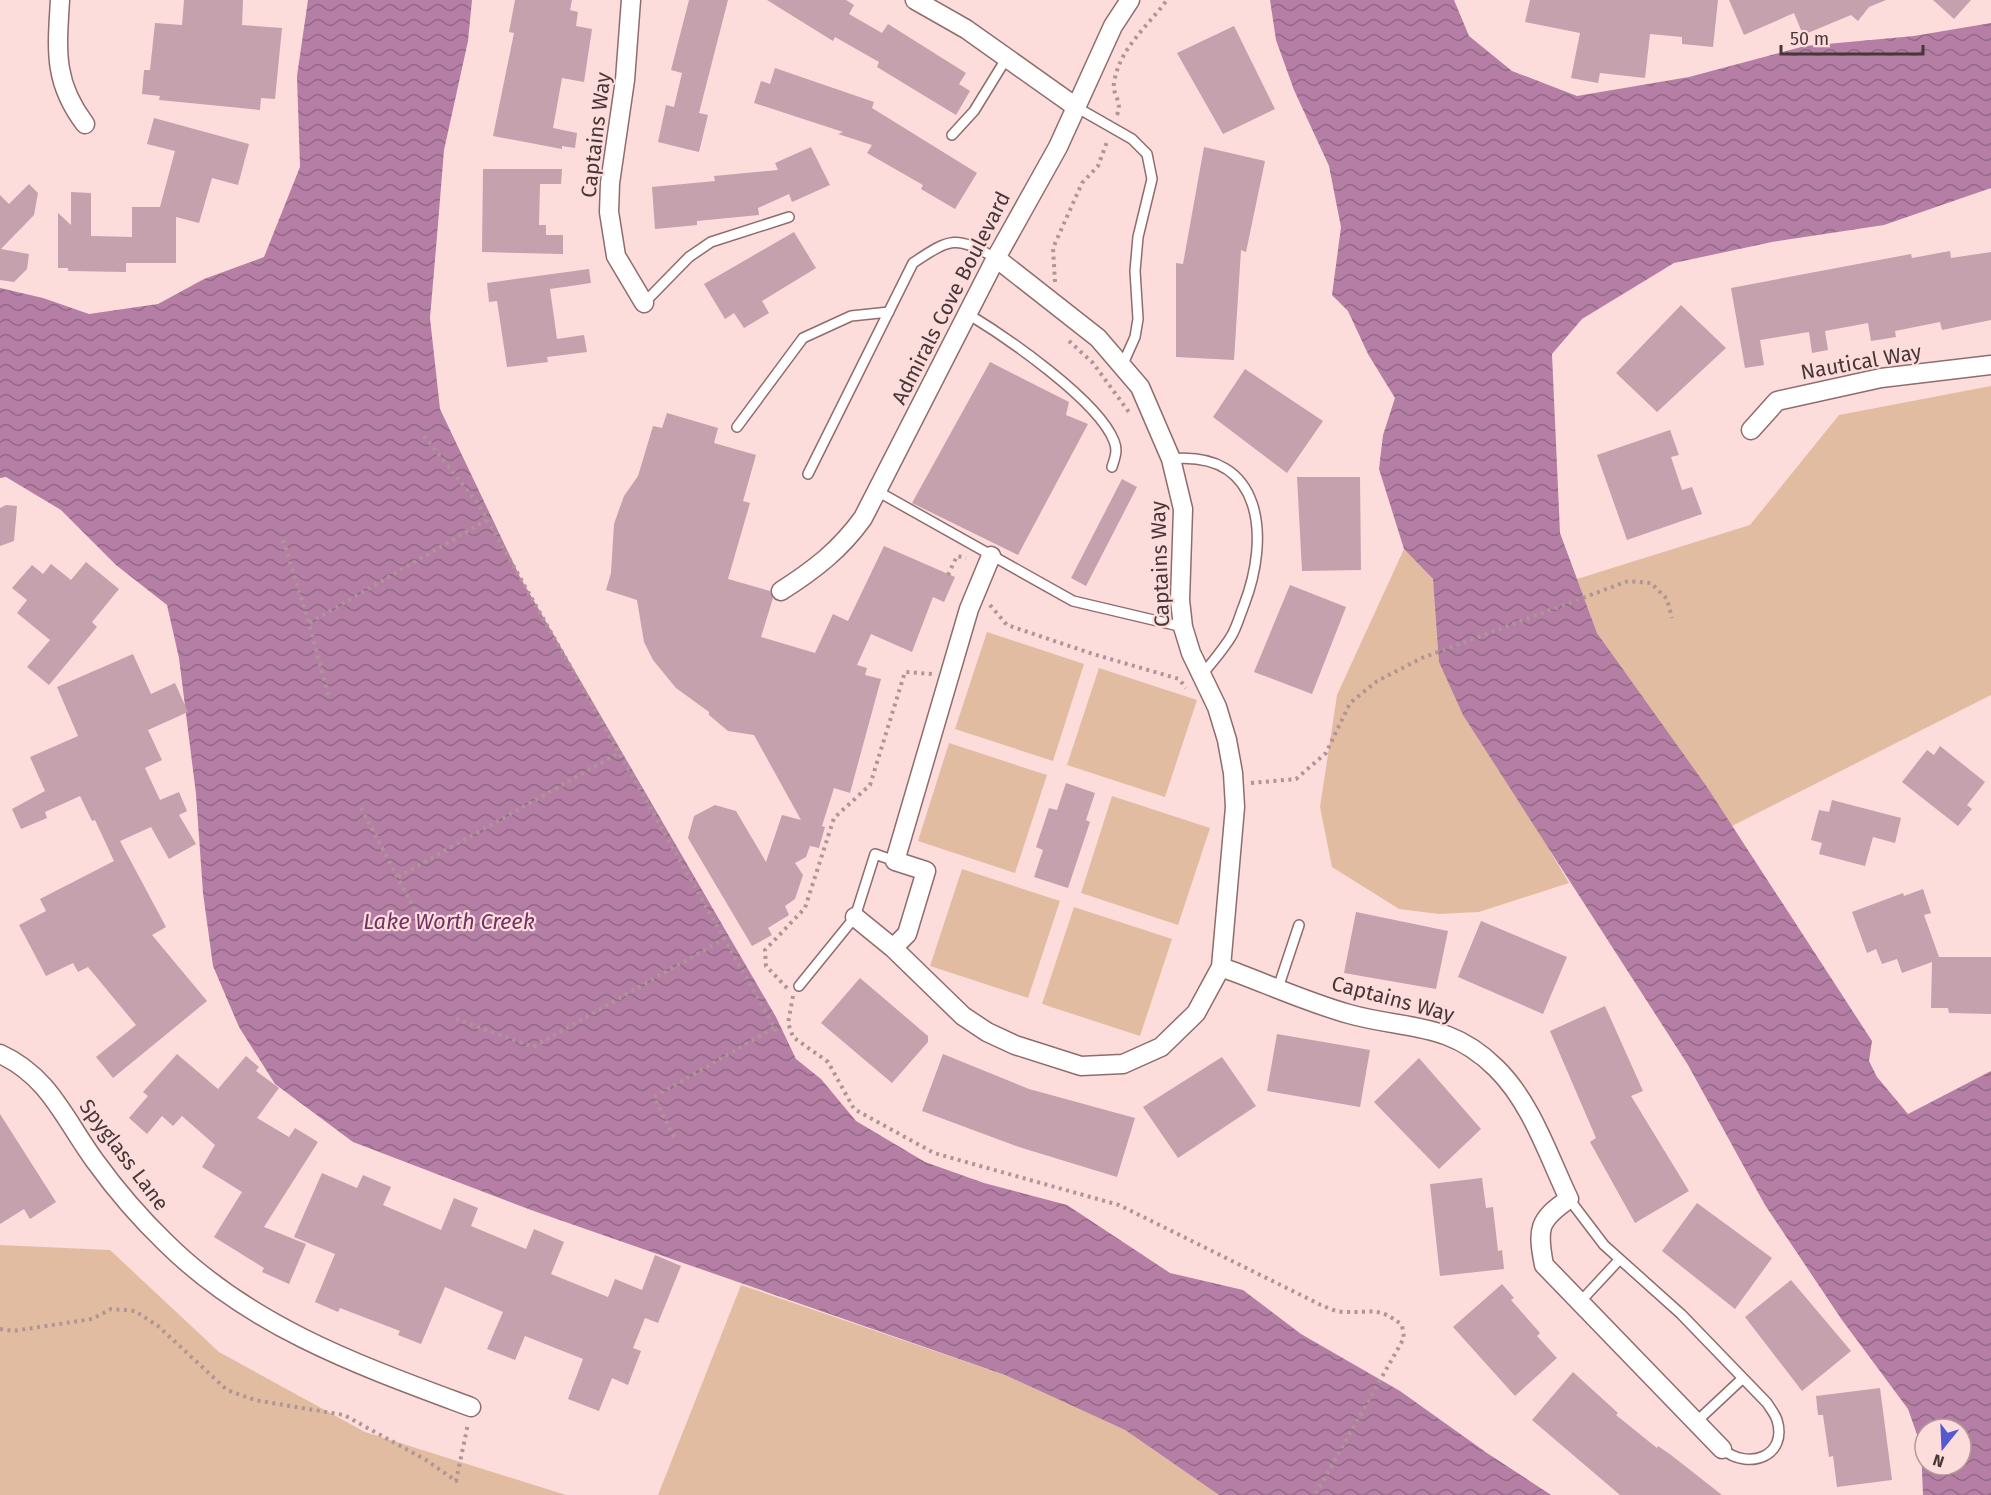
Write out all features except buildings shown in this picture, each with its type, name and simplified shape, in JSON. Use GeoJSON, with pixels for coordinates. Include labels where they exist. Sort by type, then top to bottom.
{"type":"FeatureCollection","features":[{"type":"Feature","properties":{"kind":"street"},"geometry":{"type":"LineString","coordinates":[[60,0],[59,72],[68,98],[85,124]]}},
{"type":"Feature","properties":{"kind":"street","name":"Captains Way"},"geometry":{"type":"LineString","coordinates":[[631,0],[625,81],[610,183],[609,212],[616,256],[644,303]]}},
{"type":"Feature","properties":{"kind":"street"},"geometry":{"type":"LineString","coordinates":[[915,0],[966,29],[1076,108]]}},
{"type":"Feature","properties":{"kind":"street","name":"Admirals Cove Boulevard"},"geometry":{"type":"LineString","coordinates":[[781,591],[822,565],[844,544],[863,518],[996,258],[1058,147],[1113,26],[1130,0]]}},
{"type":"Feature","properties":{"kind":"street","name":"Captains Way"},"geometry":{"type":"LineString","coordinates":[[855,917],[893,948],[963,1016],[987,1032],[1068,1064],[1095,1067],[1137,1060],[1167,1042],[1196,1012],[1221,967],[1235,807],[1232,763],[1217,707],[1191,653],[1183,627],[1180,600],[1183,509],[1171,459],[1140,387],[1098,338],[996,258]]}},
{"type":"Feature","properties":{"kind":"street","name":"Nautical Way"},"geometry":{"type":"LineString","coordinates":[[1751,430],[1777,401],[1881,378],[1991,365]]}},
{"type":"Feature","properties":{"kind":"street"},"geometry":{"type":"LineString","coordinates":[[893,948],[907,934],[926,871],[896,861],[948,679],[975,595],[991,556]]}},
{"type":"Feature","properties":{"kind":"street","name":"Captains Way"},"geometry":{"type":"LineString","coordinates":[[1221,967],[1350,1014],[1429,1028],[1454,1038],[1476,1051],[1496,1068],[1513,1088],[1569,1199]]}},
{"type":"Feature","properties":{"kind":"street","name":"Spyglass Lane"},"geometry":{"type":"LineString","coordinates":[[0,1054],[28,1070],[45,1085],[93,1159],[128,1204],[166,1244],[209,1281],[287,1333],[328,1352],[471,1407]]}},
{"type":"Feature","properties":{"kind":"street"},"geometry":{"type":"LineString","coordinates":[[1569,1199],[1548,1213],[1539,1239],[1544,1265],[1722,1449]]}},
{"type":"Feature","properties":{"kind":"lane"},"geometry":{"type":"LineString","coordinates":[[952,135],[974,111],[1006,59]]}},
{"type":"Feature","properties":{"kind":"lane"},"geometry":{"type":"LineString","coordinates":[[1076,108],[1132,138],[1147,154],[1152,179],[1138,237],[1135,271],[1138,319],[1135,338],[1122,366]]}},
{"type":"Feature","properties":{"kind":"lane"},"geometry":{"type":"LineString","coordinates":[[644,303],[689,257],[711,242],[789,217]]}},
{"type":"Feature","properties":{"kind":"lane"},"geometry":{"type":"LineString","coordinates":[[808,474],[913,263],[940,245],[965,241],[996,258]]}},
{"type":"Feature","properties":{"kind":"lane"},"geometry":{"type":"LineString","coordinates":[[737,427],[803,338],[851,316],[889,312]]}},
{"type":"Feature","properties":{"kind":"lane"},"geometry":{"type":"LineString","coordinates":[[968,314],[1001,334],[1057,377],[1100,419],[1113,439],[1117,452],[1112,467]]}},
{"type":"Feature","properties":{"kind":"lane"},"geometry":{"type":"LineString","coordinates":[[1171,459],[1192,457],[1219,463],[1240,480],[1254,503],[1259,540],[1251,588],[1233,634],[1202,675]]}},
{"type":"Feature","properties":{"kind":"lane"},"geometry":{"type":"LineString","coordinates":[[877,491],[1073,601],[1183,627]]}},
{"type":"Feature","properties":{"kind":"lane"},"geometry":{"type":"LineString","coordinates":[[799,986],[855,917],[875,854],[896,861]]}},
{"type":"Feature","properties":{"kind":"lane"},"geometry":{"type":"LineString","coordinates":[[1278,988],[1299,925]]}},
{"type":"Feature","properties":{"kind":"lane"},"geometry":{"type":"LineString","coordinates":[[1569,1199],[1619,1260],[1681,1314],[1767,1403],[1777,1420],[1778,1437],[1769,1452],[1758,1460],[1745,1461],[1731,1456],[1722,1449]]}},
{"type":"Feature","properties":{"kind":"lane"},"geometry":{"type":"LineString","coordinates":[[1580,1302],[1619,1260]]}},
{"type":"Feature","properties":{"kind":"lane"},"geometry":{"type":"LineString","coordinates":[[1696,1422],[1743,1378]]}},
{"type":"Feature","properties":{"kind":"path"},"geometry":{"type":"LineString","coordinates":[[423,436],[479,505],[778,1034]]}},
{"type":"Feature","properties":{"kind":"path"},"geometry":{"type":"LineString","coordinates":[[309,623],[487,520]]}},
{"type":"Feature","properties":{"kind":"path"},"geometry":{"type":"LineString","coordinates":[[283,540],[309,623],[328,695]]}},
{"type":"Feature","properties":{"kind":"path"},"geometry":{"type":"LineString","coordinates":[[948,574],[957,556],[970,559],[971,565]]}},
{"type":"Feature","properties":{"kind":"path"},"geometry":{"type":"LineString","coordinates":[[1232,763],[1253,785],[1296,779],[1326,753],[1350,703],[1377,681],[1422,658],[1628,581],[1651,583],[1667,599],[1672,618]]}},
{"type":"Feature","properties":{"kind":"path"},"geometry":{"type":"LineString","coordinates":[[975,595],[986,601],[1007,625],[1093,654],[1179,679],[1191,693]]}},
{"type":"Feature","properties":{"kind":"path"},"geometry":{"type":"LineString","coordinates":[[948,679],[931,673],[905,672],[870,785],[834,818],[805,908],[765,950],[766,966],[779,982],[792,992],[788,1023],[793,1037],[828,1062],[854,1109],[934,1153],[1119,1205],[1321,1305],[1342,1312],[1376,1310],[1402,1325],[1404,1338],[1394,1358],[1315,1495]]}},
{"type":"Feature","properties":{"kind":"path"},"geometry":{"type":"LineString","coordinates":[[398,877],[619,753]]}},
{"type":"Feature","properties":{"kind":"path"},"geometry":{"type":"LineString","coordinates":[[361,808],[425,929]]}},
{"type":"Feature","properties":{"kind":"path"},"geometry":{"type":"LineString","coordinates":[[456,1018],[534,1047],[724,939]]}},
{"type":"Feature","properties":{"kind":"path"},"geometry":{"type":"LineString","coordinates":[[674,1137],[654,1097],[774,1028]]}},
{"type":"Feature","properties":{"kind":"path"},"geometry":{"type":"LineString","coordinates":[[0,1329],[13,1331],[92,1319],[111,1309],[135,1311],[158,1326],[227,1390],[287,1407],[344,1415],[426,1460],[456,1481],[471,1407]]}},
{"type":"Feature","properties":{"kind":"shaded area"},"geometry":{"type":"Polygon","coordinates":[[[1991,386],[1991,695],[1732,826],[1597,633],[1577,579],[1750,525],[1839,415],[1991,386]]]}},
{"type":"Feature","properties":{"kind":"shaded area"},"geometry":{"type":"Polygon","coordinates":[[[1404,549],[1433,579],[1436,610],[1542,837],[1569,883],[1479,912],[1439,914],[1399,909],[1332,867],[1320,807],[1337,695],[1404,549]]]}},
{"type":"Feature","properties":{"kind":"shaded area"},"geometry":{"type":"Polygon","coordinates":[[[987,632],[1084,664],[1053,761],[955,729],[987,632]]]}},
{"type":"Feature","properties":{"kind":"shaded area"},"geometry":{"type":"Polygon","coordinates":[[[1099,668],[1197,700],[1165,797],[1067,765],[1099,668]]]}},
{"type":"Feature","properties":{"kind":"shaded area"},"geometry":{"type":"Polygon","coordinates":[[[949,743],[1047,775],[1015,873],[918,841],[949,743]]]}},
{"type":"Feature","properties":{"kind":"shaded area"},"geometry":{"type":"Polygon","coordinates":[[[1112,796],[1210,828],[1178,925],[1081,893],[1112,796]]]}},
{"type":"Feature","properties":{"kind":"shaded area"},"geometry":{"type":"Polygon","coordinates":[[[962,869],[1060,901],[1028,998],[930,966],[962,869]]]}},
{"type":"Feature","properties":{"kind":"shaded area"},"geometry":{"type":"Polygon","coordinates":[[[1074,907],[1172,939],[1140,1036],[1042,1004],[1074,907]]]}},
{"type":"Feature","properties":{"kind":"shaded area"},"geometry":{"type":"Polygon","coordinates":[[[0,1245],[110,1250],[219,1352],[365,1432],[566,1495],[0,1495],[0,1245]]]}},
{"type":"Feature","properties":{"kind":"shaded area"},"geometry":{"type":"Polygon","coordinates":[[[741,1285],[1005,1375],[1125,1430],[1219,1495],[658,1495],[741,1285]]]}},
{"type":"Feature","properties":{"kind":"water","name":"Lake Worth Creek"},"geometry":{"type":"Polygon","coordinates":[[[308,0],[472,0],[468,41],[444,150],[430,318],[440,409],[520,577],[776,1017],[796,1059],[821,1079],[856,1121],[925,1162],[984,1183],[1067,1205],[1170,1273],[1243,1290],[1301,1334],[1400,1391],[1551,1495],[1219,1495],[1125,1430],[1005,1375],[531,1210],[353,1142],[275,1084],[239,1027],[213,966],[203,893],[196,794],[179,658],[167,605],[116,565],[61,510],[6,477],[0,478],[0,288],[43,298],[89,314],[158,304],[204,279],[264,257],[300,167],[297,76],[308,0]]]}},
{"type":"Feature","properties":{"kind":"water"},"geometry":{"type":"Polygon","coordinates":[[[1270,0],[1454,0],[1469,36],[1512,71],[1577,96],[1689,77],[1805,46],[1914,36],[1991,23],[1991,188],[1884,225],[1772,242],[1674,263],[1582,319],[1552,354],[1560,533],[1597,633],[1707,787],[1872,1041],[1869,1061],[1877,1077],[1908,1114],[1991,1071],[1991,1495],[1923,1495],[1922,1477],[1973,1477],[1973,1417],[1913,1417],[1913,1423],[1908,1409],[1842,1320],[1765,1205],[1688,1065],[1463,715],[1439,662],[1433,579],[1404,549],[1379,469],[1383,435],[1395,398],[1368,354],[1348,311],[1332,295],[1341,227],[1329,166],[1294,90],[1276,40],[1270,0]]]}}]}
